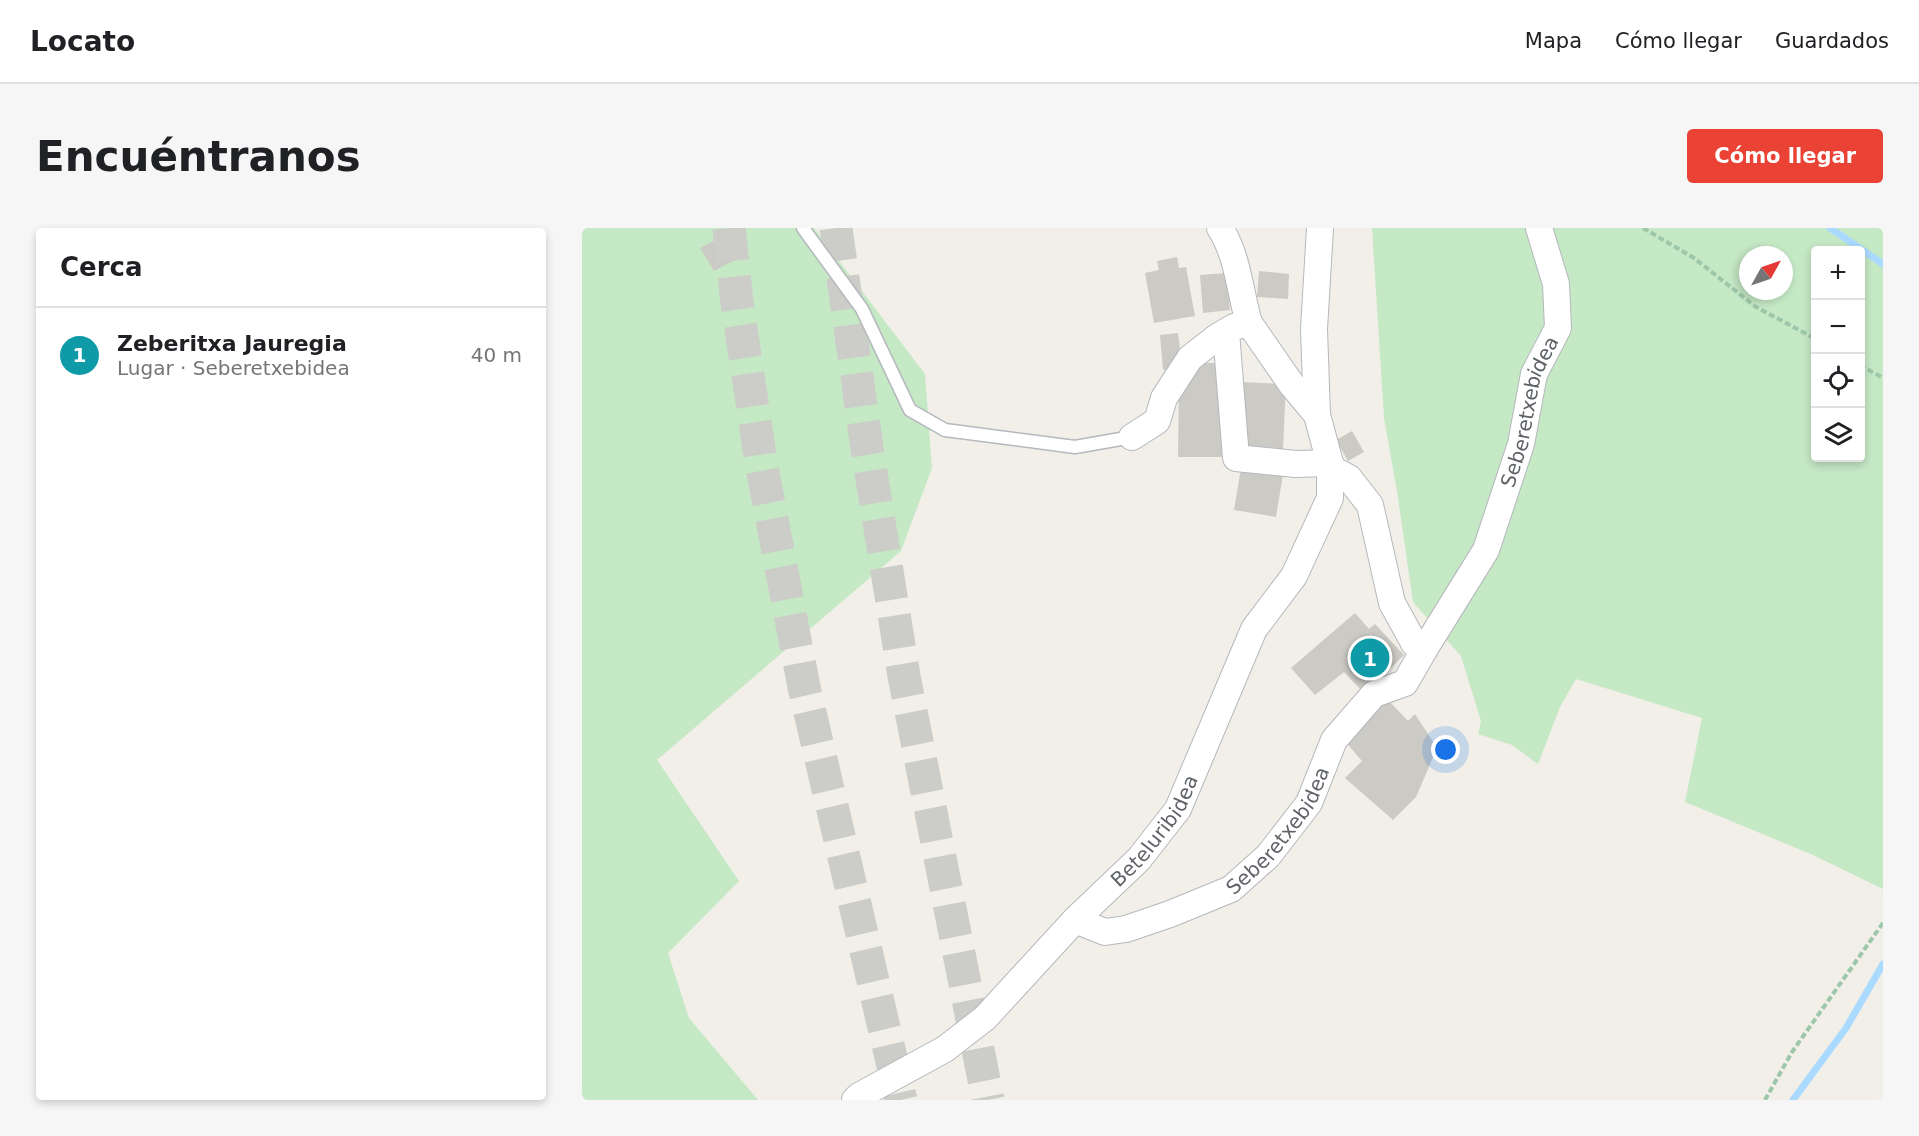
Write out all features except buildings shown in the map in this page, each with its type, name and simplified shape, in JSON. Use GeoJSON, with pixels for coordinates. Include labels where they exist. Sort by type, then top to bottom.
{"type":"FeatureCollection","features":[{"type":"Feature","properties":{"kind":"street"},"geometry":{"type":"LineString","coordinates":[[1220,228],[1225,235],[1238,271],[1243,304],[1238,328],[1236,458],[1330,465],[1349,478],[1370,505],[1392,603],[1414,643],[1424,650]]}},
{"type":"Feature","properties":{"kind":"street"},"geometry":{"type":"LineString","coordinates":[[1320,228],[1314,329],[1317,415],[1330,465]]}},
{"type":"Feature","properties":{"kind":"street","name":"Seberetxebidea"},"geometry":{"type":"LineString","coordinates":[[1075,920],[1105,932],[1126,929],[1231,889],[1268,856],[1309,803],[1335,740],[1374,694],[1405,683],[1485,550],[1521,444],[1534,374],[1558,328],[1556,284],[1539,228]]}},
{"type":"Feature","properties":{"kind":"street"},"geometry":{"type":"LineString","coordinates":[[1132,437],[1157,422],[1164,398],[1190,358],[1217,337],[1238,328]]}},
{"type":"Feature","properties":{"kind":"street"},"geometry":{"type":"LineString","coordinates":[[1238,328],[1317,415]]}},
{"type":"Feature","properties":{"kind":"street","name":"Beteluribidea"},"geometry":{"type":"LineString","coordinates":[[855,1100],[945,1049],[986,1018],[1075,920],[1139,859],[1178,809],[1254,629],[1294,576],[1330,498],[1330,465]]}},
{"type":"Feature","properties":{"kind":"lane"},"geometry":{"type":"LineString","coordinates":[[803,228],[862,309],[910,410],[945,430],[1075,447],[1132,437]]}},
{"type":"Feature","properties":{"kind":"path"},"geometry":{"type":"LineString","coordinates":[[1643,228],[1694,258],[1756,307],[1811,337]]}},
{"type":"Feature","properties":{"kind":"path"},"geometry":{"type":"LineString","coordinates":[[1865,368],[1883,378]]}},
{"type":"Feature","properties":{"kind":"path"},"geometry":{"type":"LineString","coordinates":[[1764,1100],[1792,1052],[1883,924]]}},
{"type":"Feature","properties":{"kind":"green space"},"geometry":{"type":"Polygon","coordinates":[[[582,228],[814,228],[925,374],[932,468],[901,551],[657,760],[739,881],[668,953],[689,1018],[758,1100],[582,1100],[582,228]]]}},
{"type":"Feature","properties":{"kind":"green space"},"geometry":{"type":"Polygon","coordinates":[[[1372,228],[1883,228],[1883,889],[1813,855],[1685,802],[1702,718],[1576,679],[1560,707],[1538,764],[1512,745],[1478,734],[1481,721],[1461,656],[1413,602],[1384,418],[1372,228]]]}},
{"type":"Feature","properties":{"kind":"waterway"},"geometry":{"type":"LineString","coordinates":[[1830,228],[1883,264]]}},
{"type":"Feature","properties":{"kind":"waterway"},"geometry":{"type":"LineString","coordinates":[[1793,1100],[1846,1028],[1883,964]]}},
{"type":"Feature","properties":{"kind":"tunnel"},"geometry":{"type":"LineString","coordinates":[[729,228],[737,302],[761,462],[804,687],[901,1100]]}},
{"type":"Feature","properties":{"kind":"tunnel"},"geometry":{"type":"LineString","coordinates":[[836,228],[867,448],[904,676],[988,1100]]}},
{"type":"Feature","properties":{"kind":"place","name":"Zeberitxa Jauregia"},"geometry":{"type":"Point","coordinates":[1370,658]}}]}
